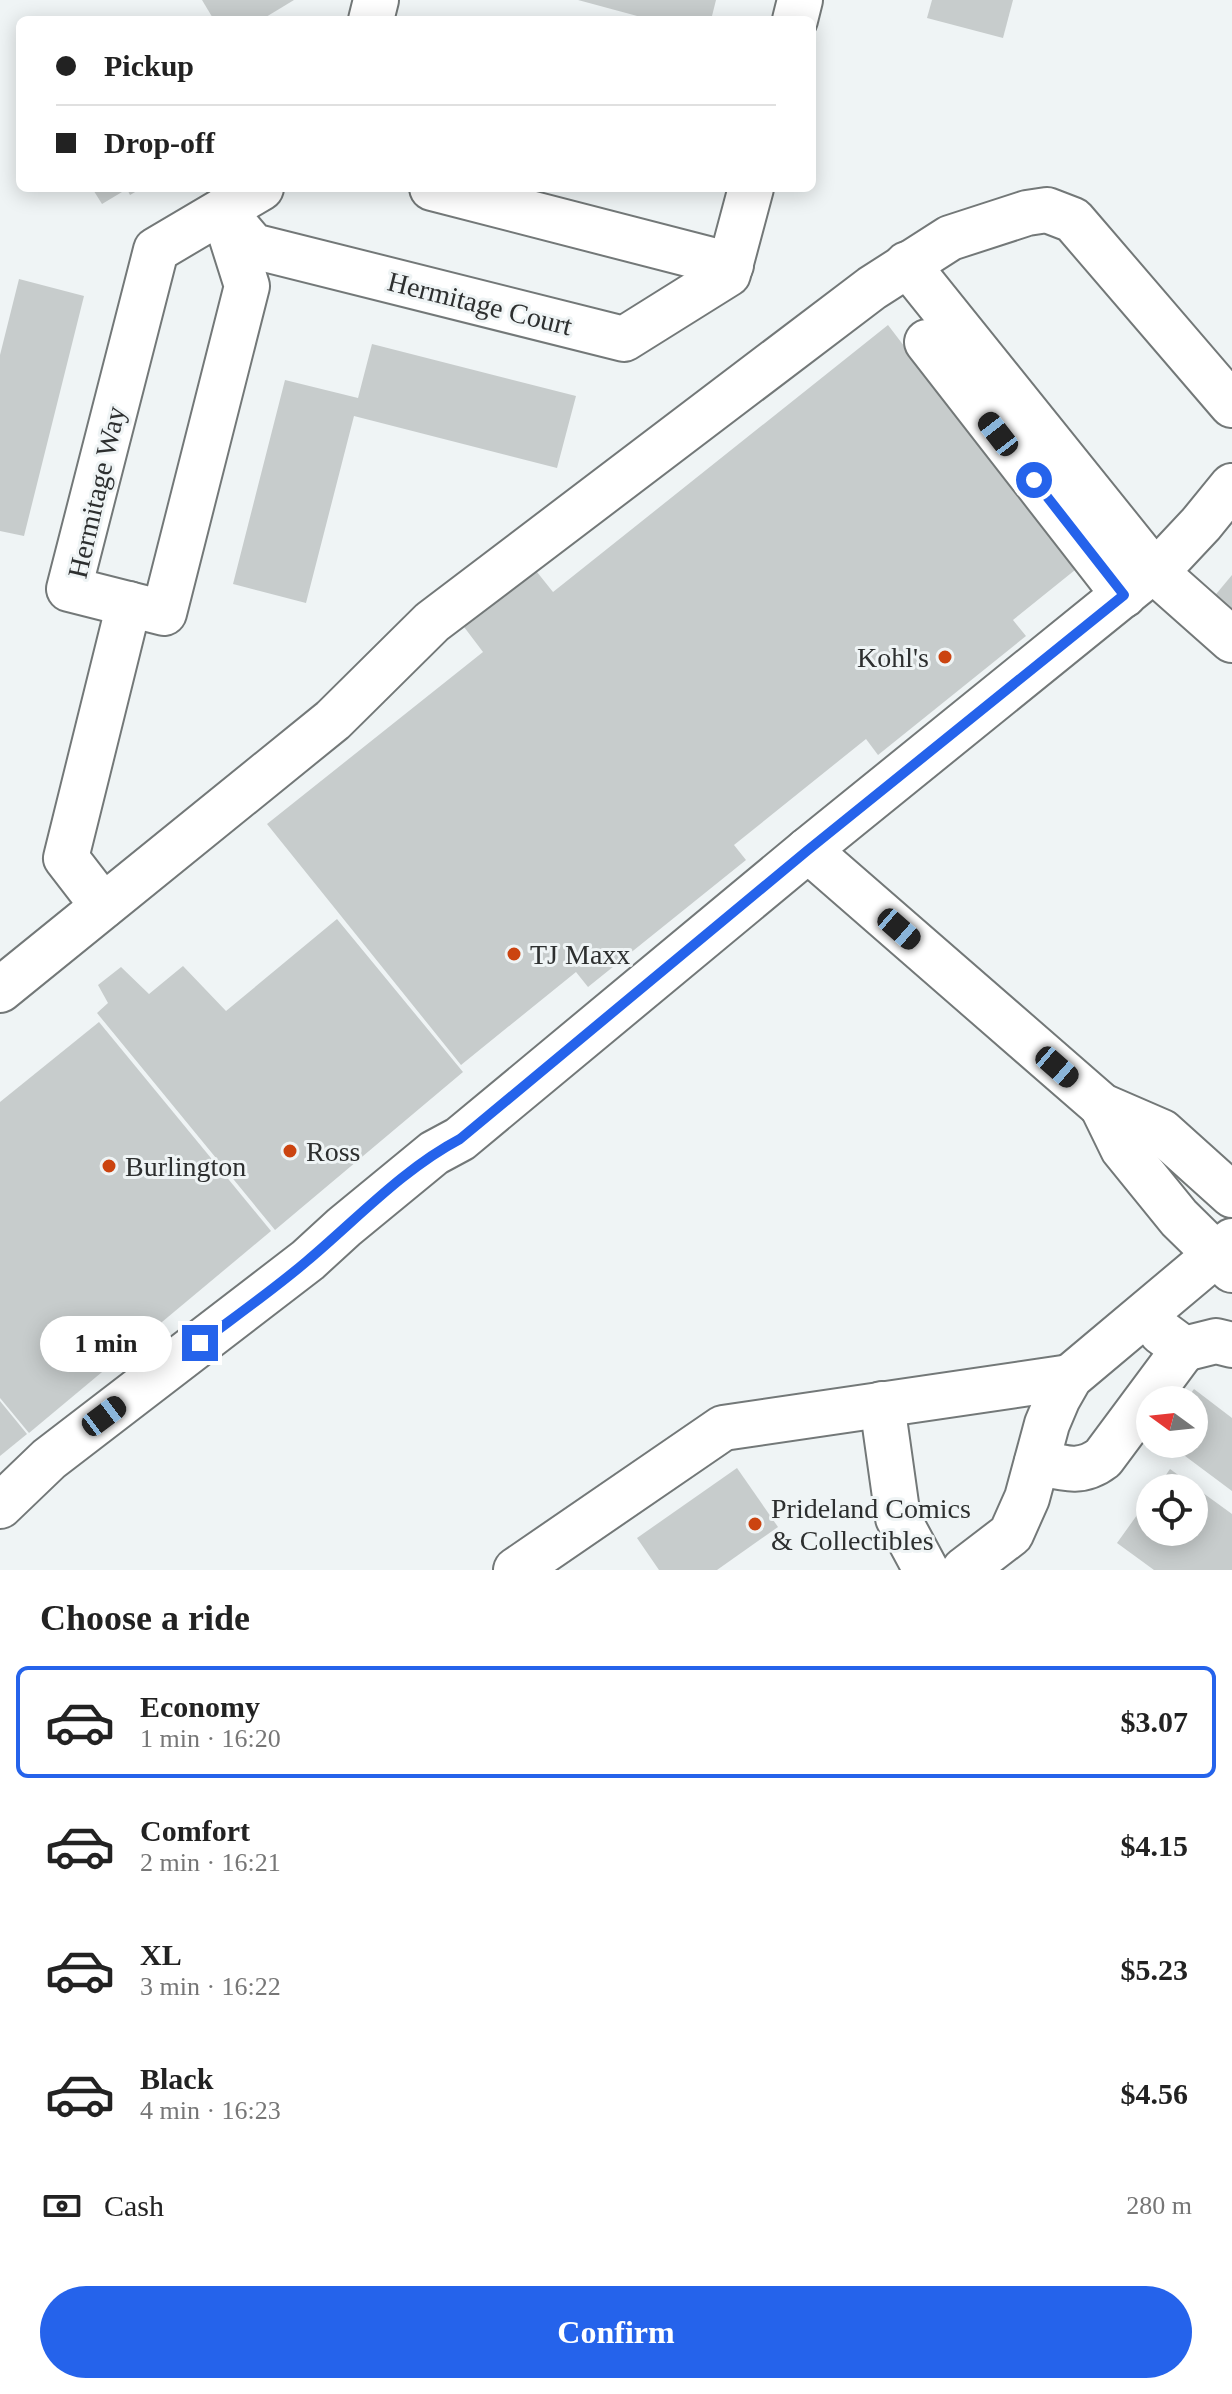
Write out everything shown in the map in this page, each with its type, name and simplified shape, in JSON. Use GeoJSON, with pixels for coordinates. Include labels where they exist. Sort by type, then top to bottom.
{"type":"FeatureCollection","features":[{"type":"Feature","properties":{"kind":"street","name":"Hermitage Way"},"geometry":{"type":"LineString","coordinates":[[129,604],[69,589],[156,250],[254,192]]}},
{"type":"Feature","properties":{"kind":"street"},"geometry":{"type":"LineString","coordinates":[[448,192],[731,265],[750,192]]}},
{"type":"Feature","properties":{"kind":"street","name":"Hermitage Court"},"geometry":{"type":"LineString","coordinates":[[223,210],[253,246],[624,339],[728,274],[731,265]]}},
{"type":"Feature","properties":{"kind":"street"},"geometry":{"type":"LineString","coordinates":[[103,906],[66,858],[129,604],[164,613],[247,286],[223,210]]}},
{"type":"Feature","properties":{"kind":"street"},"geometry":{"type":"LineString","coordinates":[[0,990],[333,720],[432,622],[872,288],[950,238],[1027,213],[1047,210],[1073,220],[1232,405]]}},
{"type":"Feature","properties":{"kind":"street"},"geometry":{"type":"LineString","coordinates":[[907,264],[1138,582]]}},
{"type":"Feature","properties":{"kind":"street"},"geometry":{"type":"LineString","coordinates":[[927,342],[1138,582],[1232,640]]}},
{"type":"Feature","properties":{"kind":"street"},"geometry":{"type":"LineString","coordinates":[[0,1506],[49,1459],[308,1260],[434,1153],[460,1139],[808,850],[1171,556],[1232,486]]}},
{"type":"Feature","properties":{"kind":"street"},"geometry":{"type":"LineString","coordinates":[[808,850],[1102,1106],[1162,1132],[1232,1195]]}},
{"type":"Feature","properties":{"kind":"street"},"geometry":{"type":"LineString","coordinates":[[964,1570],[1011,1534],[1027,1498],[1047,1424],[1070,1377],[1140,1316],[1227,1255],[1179,1218],[1123,1149],[1102,1106]]}},
{"type":"Feature","properties":{"kind":"street"},"geometry":{"type":"LineString","coordinates":[[1140,1316],[1184,1349]]}},
{"type":"Feature","properties":{"kind":"street"},"geometry":{"type":"LineString","coordinates":[[1037,1462],[1089,1469],[1103,1458],[1184,1349],[1216,1341],[1232,1345]]}},
{"type":"Feature","properties":{"kind":"street"},"geometry":{"type":"LineString","coordinates":[[516,1570],[723,1428],[1070,1377]]}},
{"type":"Feature","properties":{"kind":"street"},"geometry":{"type":"LineString","coordinates":[[882,1404],[898,1518],[926,1570]]}},
{"type":"Feature","properties":{"kind":"building"},"geometry":{"type":"Polygon","coordinates":[[[202,0],[294,0],[268,16],[212,16],[202,0]]]}},
{"type":"Feature","properties":{"kind":"building"},"geometry":{"type":"Polygon","coordinates":[[[578,0],[716,0],[712,16],[637,16],[578,0]]]}},
{"type":"Feature","properties":{"kind":"building"},"geometry":{"type":"Polygon","coordinates":[[[932,0],[1013,0],[1003,38],[927,18],[932,0]]]}},
{"type":"Feature","properties":{"kind":"building"},"geometry":{"type":"Polygon","coordinates":[[[94,192],[122,192],[102,204],[94,192]]]}},
{"type":"Feature","properties":{"kind":"building"},"geometry":{"type":"Polygon","coordinates":[[[19,279],[84,296],[24,536],[0,531],[0,355],[19,279]]]}},
{"type":"Feature","properties":{"kind":"building"},"geometry":{"type":"Polygon","coordinates":[[[888,325],[1075,570],[1013,620],[1026,636],[878,755],[866,739],[734,845],[746,860],[588,987],[576,972],[461,1065],[267,824],[483,652],[458,619],[529,562],[553,592],[888,325]]]}},
{"type":"Feature","properties":{"kind":"building"},"geometry":{"type":"Polygon","coordinates":[[[372,344],[576,396],[557,468],[354,416],[306,603],[233,584],[285,380],[358,398],[372,344]]]}},
{"type":"Feature","properties":{"kind":"building"},"geometry":{"type":"Polygon","coordinates":[[[1232,575],[1232,616],[1212,599],[1232,575]]]}},
{"type":"Feature","properties":{"kind":"building","name":"Ross"},"geometry":{"type":"Polygon","coordinates":[[[337,919],[463,1072],[275,1230],[97,1013],[108,1003],[98,985],[121,967],[149,994],[183,966],[226,1011],[337,919]]]}},
{"type":"Feature","properties":{"kind":"building","name":"Burlington"},"geometry":{"type":"Polygon","coordinates":[[[99,1022],[271,1231],[29,1433],[0,1398],[0,1102],[99,1022]]]}},
{"type":"Feature","properties":{"kind":"building"},"geometry":{"type":"Polygon","coordinates":[[[1208,1400],[1232,1418],[1232,1491],[1188,1458],[1208,1458],[1208,1400]]]}},
{"type":"Feature","properties":{"kind":"building"},"geometry":{"type":"Polygon","coordinates":[[[0,1401],[27,1434],[0,1456],[0,1401]]]}},
{"type":"Feature","properties":{"kind":"building"},"geometry":{"type":"Polygon","coordinates":[[[737,1468],[778,1527],[717,1570],[659,1570],[637,1538],[737,1468]]]}},
{"type":"Feature","properties":{"kind":"building"},"geometry":{"type":"Polygon","coordinates":[[[1208,1497],[1232,1514],[1232,1570],[1154,1570],[1117,1543],[1136,1517],[1136,1546],[1208,1546],[1208,1497]]]}},
{"type":"Feature","properties":{"kind":"place","name":"Kohl's"},"geometry":{"type":"Point","coordinates":[945,657]}},
{"type":"Feature","properties":{"kind":"place","name":"TJ Maxx"},"geometry":{"type":"Point","coordinates":[514,954]}},
{"type":"Feature","properties":{"kind":"place","name":"Ross"},"geometry":{"type":"Point","coordinates":[290,1151]}},
{"type":"Feature","properties":{"kind":"place","name":"Burlington"},"geometry":{"type":"Point","coordinates":[109,1166]}},
{"type":"Feature","properties":{"kind":"place","name":"Prideland Comics & Collectibles"},"geometry":{"type":"Point","coordinates":[755,1524]}},
{"type":"Feature","properties":{"kind":"route"},"geometry":{"type":"LineString","coordinates":[[200,1343],[308,1260],[434,1153],[460,1139],[808,850],[1124,595],[1034,480]]}}]}
